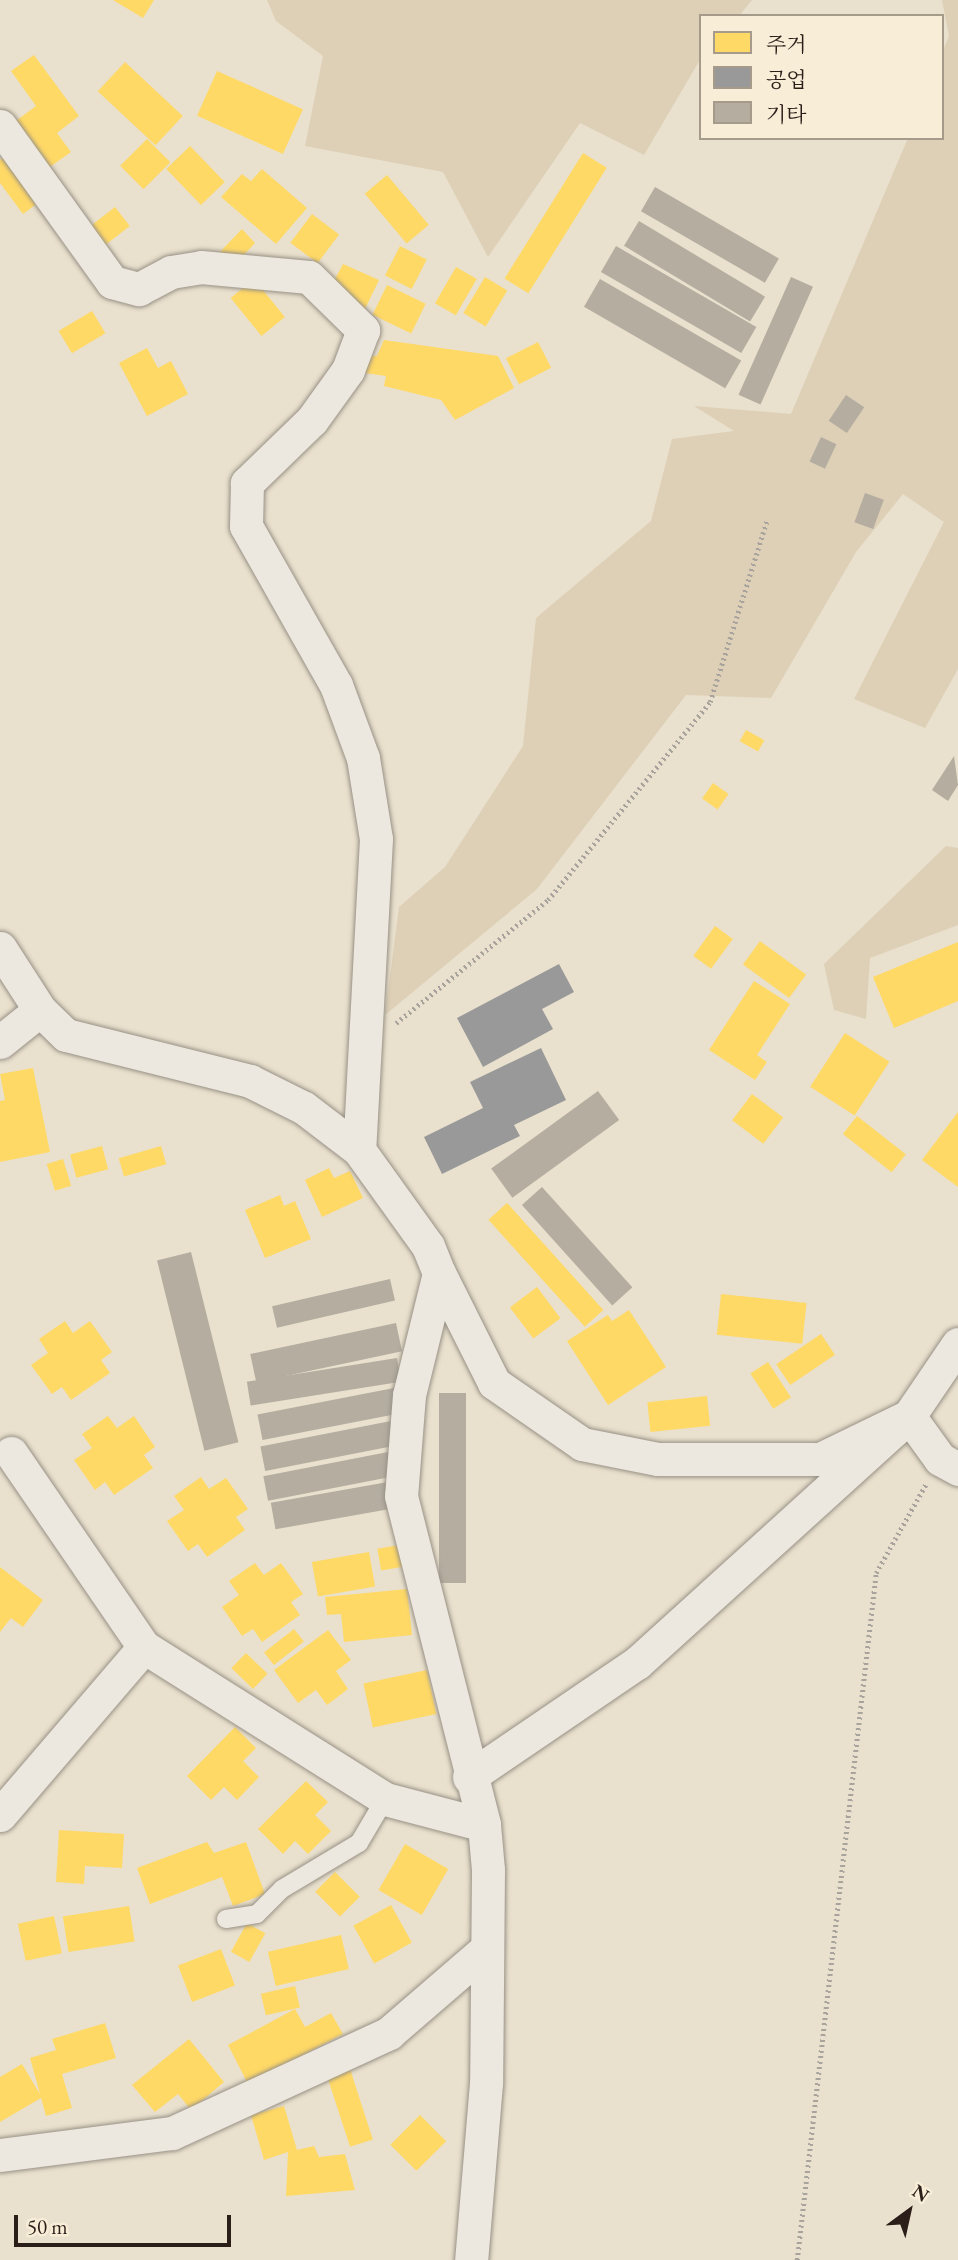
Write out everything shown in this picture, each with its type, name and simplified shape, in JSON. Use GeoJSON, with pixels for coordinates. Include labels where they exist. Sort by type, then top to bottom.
{"type":"FeatureCollection","features":[{"type":"Feature","properties":{"kind":"street"},"geometry":{"type":"LineString","coordinates":[[0,126],[112,282],[139,289],[172,271],[201,267],[309,277],[363,330],[348,370],[312,420],[247,483],[246,526],[336,685],[363,758],[376,839],[359,1150]]}},
{"type":"Feature","properties":{"kind":"street"},"geometry":{"type":"LineString","coordinates":[[0,948],[40,1010],[76,1039],[250,1081],[304,1108],[359,1150],[428,1246],[494,1382],[582,1444],[658,1459],[820,1459],[909,1416]]}},
{"type":"Feature","properties":{"kind":"street"},"geometry":{"type":"LineString","coordinates":[[0,1042],[40,1010]]}},
{"type":"Feature","properties":{"kind":"street"},"geometry":{"type":"LineString","coordinates":[[439,1273],[409,1395],[401,1496],[469,1777],[484,1825],[486,2083],[471,2260]]}},
{"type":"Feature","properties":{"kind":"street"},"geometry":{"type":"LineString","coordinates":[[469,1777],[638,1663],[909,1416],[958,1344]]}},
{"type":"Feature","properties":{"kind":"street"},"geometry":{"type":"LineString","coordinates":[[909,1416],[949,1464]]}},
{"type":"Feature","properties":{"kind":"street"},"geometry":{"type":"LineString","coordinates":[[10,1453],[144,1647],[385,1799],[484,1825]]}},
{"type":"Feature","properties":{"kind":"street"},"geometry":{"type":"LineString","coordinates":[[0,1815],[144,1647]]}},
{"type":"Feature","properties":{"kind":"street"},"geometry":{"type":"LineString","coordinates":[[0,2155],[172,2133],[389,2033],[485,1950]]}},
{"type":"Feature","properties":{"kind":"lane"},"geometry":{"type":"LineString","coordinates":[[226,1919],[257,1914],[282,1889],[359,1843],[385,1799]]}},
{"type":"Feature","properties":{"kind":"path"},"geometry":{"type":"LineString","coordinates":[[366,1049],[548,900],[710,702],[767,520]]}},
{"type":"Feature","properties":{"kind":"path"},"geometry":{"type":"LineString","coordinates":[[797,2260],[876,1573],[949,1464]]}},
{"type":"Feature","properties":{"kind":"shaded area"},"geometry":{"type":"Polygon","coordinates":[[[267,0],[752,0],[741,14],[699,14],[699,61],[644,155],[580,123],[488,257],[443,172],[305,146],[323,56],[276,21],[267,0]]]}},
{"type":"Feature","properties":{"kind":"shaded area"},"geometry":{"type":"Polygon","coordinates":[[[942,0],[958,0],[958,669],[925,728],[854,699],[944,522],[903,494],[856,552],[771,698],[686,695],[537,889],[385,1015],[399,907],[445,867],[523,746],[536,618],[651,521],[672,439],[734,431],[694,406],[791,414],[907,140],[944,140],[944,48],[949,36],[942,0]]]}},
{"type":"Feature","properties":{"kind":"shaded area"},"geometry":{"type":"Polygon","coordinates":[[[946,846],[958,848],[958,925],[870,958],[866,1019],[834,1010],[824,964],[946,846]]]}},
{"type":"Feature","properties":{"kind":"building: 주거"},"geometry":{"type":"Polygon","coordinates":[[[113,0],[154,0],[143,18],[113,0]]]}},
{"type":"Feature","properties":{"kind":"building: 주거"},"geometry":{"type":"Polygon","coordinates":[[[34,55],[79,116],[57,133],[71,152],[47,169],[13,123],[36,106],[11,71],[34,55]]]}},
{"type":"Feature","properties":{"kind":"building: 주거"},"geometry":{"type":"Polygon","coordinates":[[[125,62],[183,116],[155,145],[98,91],[125,62]]]}},
{"type":"Feature","properties":{"kind":"building: 주거"},"geometry":{"type":"Polygon","coordinates":[[[217,71],[303,109],[283,154],[197,116],[217,71]]]}},
{"type":"Feature","properties":{"kind":"building: 주거"},"geometry":{"type":"Polygon","coordinates":[[[147,139],[170,162],[143,189],[120,166],[147,139]]]}},
{"type":"Feature","properties":{"kind":"building: 주거"},"geometry":{"type":"Polygon","coordinates":[[[190,146],[225,182],[201,205],[166,169],[190,146]]]}},
{"type":"Feature","properties":{"kind":"building: 주거"},"geometry":{"type":"Polygon","coordinates":[[[583,153],[607,168],[528,293],[505,279],[583,153]]]}},
{"type":"Feature","properties":{"kind":"building: 주거"},"geometry":{"type":"Polygon","coordinates":[[[9,154],[42,200],[23,214],[0,183],[0,160],[9,154]]]}},
{"type":"Feature","properties":{"kind":"building: 주거"},"geometry":{"type":"Polygon","coordinates":[[[262,169],[307,208],[276,244],[221,197],[242,174],[251,181],[262,169]]]}},
{"type":"Feature","properties":{"kind":"building: 주거"},"geometry":{"type":"Polygon","coordinates":[[[387,175],[429,225],[407,243],[365,194],[387,175]]]}},
{"type":"Feature","properties":{"kind":"building: 주거"},"geometry":{"type":"Polygon","coordinates":[[[115,207],[130,226],[104,246],[89,227],[115,207]]]}},
{"type":"Feature","properties":{"kind":"building: 주거"},"geometry":{"type":"Polygon","coordinates":[[[312,214],[339,234],[317,263],[290,243],[312,214]]]}},
{"type":"Feature","properties":{"kind":"building: 주거"},"geometry":{"type":"Polygon","coordinates":[[[242,229],[255,243],[237,262],[219,253],[242,229]]]}},
{"type":"Feature","properties":{"kind":"building: 주거"},"geometry":{"type":"Polygon","coordinates":[[[400,246],[427,260],[412,289],[385,275],[400,246]]]}},
{"type":"Feature","properties":{"kind":"building: 주거"},"geometry":{"type":"Polygon","coordinates":[[[343,264],[379,280],[365,309],[334,281],[343,264]]]}},
{"type":"Feature","properties":{"kind":"building: 주거"},"geometry":{"type":"Polygon","coordinates":[[[456,267],[477,279],[456,315],[435,303],[456,267]]]}},
{"type":"Feature","properties":{"kind":"building: 주거"},"geometry":{"type":"Polygon","coordinates":[[[485,277],[507,290],[486,326],[463,313],[485,277]]]}},
{"type":"Feature","properties":{"kind":"building: 주거"},"geometry":{"type":"Polygon","coordinates":[[[254,279],[285,317],[262,336],[231,298],[254,279]]]}},
{"type":"Feature","properties":{"kind":"building: 주거"},"geometry":{"type":"Polygon","coordinates":[[[387,285],[426,304],[411,334],[373,315],[387,285]]]}},
{"type":"Feature","properties":{"kind":"building: 주거"},"geometry":{"type":"Polygon","coordinates":[[[92,311],[105,333],[72,353],[59,331],[92,311]]]}},
{"type":"Feature","properties":{"kind":"building: 주거"},"geometry":{"type":"Polygon","coordinates":[[[384,340],[498,356],[514,388],[455,420],[441,400],[384,386],[386,376],[365,373],[367,356],[377,356],[384,340]]]}},
{"type":"Feature","properties":{"kind":"building: 주거"},"geometry":{"type":"Polygon","coordinates":[[[538,342],[551,368],[519,384],[506,358],[538,342]]]}},
{"type":"Feature","properties":{"kind":"building: 주거"},"geometry":{"type":"Polygon","coordinates":[[[147,348],[158,368],[171,361],[188,394],[147,416],[119,363],[147,348]]]}},
{"type":"Feature","properties":{"kind":"building: 주거"},"geometry":{"type":"Polygon","coordinates":[[[746,730],[764,740],[758,752],[740,741],[746,730]]]}},
{"type":"Feature","properties":{"kind":"building: 주거"},"geometry":{"type":"Polygon","coordinates":[[[713,783],[729,794],[718,809],[702,799],[713,783]]]}},
{"type":"Feature","properties":{"kind":"building: 주거"},"geometry":{"type":"Polygon","coordinates":[[[715,926],[733,939],[711,969],[693,956],[715,926]]]}},
{"type":"Feature","properties":{"kind":"building: 주거"},"geometry":{"type":"Polygon","coordinates":[[[760,941],[806,975],[789,998],[743,964],[760,941]]]}},
{"type":"Feature","properties":{"kind":"building: 주거"},"geometry":{"type":"Polygon","coordinates":[[[958,942],[958,1001],[894,1028],[873,977],[958,942]]]}},
{"type":"Feature","properties":{"kind":"building: 주거"},"geometry":{"type":"Polygon","coordinates":[[[754,981],[790,1004],[757,1055],[767,1062],[755,1080],[709,1050],[754,981]]]}},
{"type":"Feature","properties":{"kind":"building: 주거"},"geometry":{"type":"Polygon","coordinates":[[[845,1033],[889,1062],[855,1116],[810,1087],[845,1033]]]}},
{"type":"Feature","properties":{"kind":"building: 주거"},"geometry":{"type":"Polygon","coordinates":[[[33,1068],[50,1152],[0,1162],[0,1101],[5,1100],[0,1074],[33,1068]]]}},
{"type":"Feature","properties":{"kind":"building: 주거"},"geometry":{"type":"Polygon","coordinates":[[[752,1094],[783,1117],[763,1144],[732,1120],[752,1094]]]}},
{"type":"Feature","properties":{"kind":"building: 주거"},"geometry":{"type":"Polygon","coordinates":[[[958,1112],[958,1187],[922,1160],[958,1112]]]}},
{"type":"Feature","properties":{"kind":"building: 주거"},"geometry":{"type":"Polygon","coordinates":[[[857,1116],[906,1154],[892,1172],[843,1134],[857,1116]]]}},
{"type":"Feature","properties":{"kind":"building: 주거"},"geometry":{"type":"Polygon","coordinates":[[[102,1146],[108,1169],[76,1178],[70,1155],[102,1146]]]}},
{"type":"Feature","properties":{"kind":"building: 주거"},"geometry":{"type":"Polygon","coordinates":[[[161,1146],[166,1164],[124,1176],[119,1158],[161,1146]]]}},
{"type":"Feature","properties":{"kind":"building: 주거"},"geometry":{"type":"Polygon","coordinates":[[[63,1159],[71,1186],[55,1191],[47,1164],[63,1159]]]}},
{"type":"Feature","properties":{"kind":"building: 주거"},"geometry":{"type":"Polygon","coordinates":[[[329,1168],[334,1178],[350,1171],[363,1198],[322,1217],[305,1180],[329,1168]]]}},
{"type":"Feature","properties":{"kind":"building: 주거"},"geometry":{"type":"Polygon","coordinates":[[[280,1195],[284,1206],[295,1201],[311,1239],[265,1258],[245,1210],[280,1195]]]}},
{"type":"Feature","properties":{"kind":"building: 주거"},"geometry":{"type":"Polygon","coordinates":[[[507,1203],[603,1310],[585,1327],[488,1220],[507,1203]]]}},
{"type":"Feature","properties":{"kind":"building: 주거"},"geometry":{"type":"Polygon","coordinates":[[[537,1287],[560,1318],[533,1339],[510,1307],[537,1287]]]}},
{"type":"Feature","properties":{"kind":"building: 주거"},"geometry":{"type":"Polygon","coordinates":[[[721,1294],[807,1303],[802,1344],[717,1335],[721,1294]]]}},
{"type":"Feature","properties":{"kind":"building: 주거"},"geometry":{"type":"Polygon","coordinates":[[[629,1310],[666,1367],[608,1405],[567,1341],[608,1315],[612,1321],[629,1310]]]}},
{"type":"Feature","properties":{"kind":"building: 주거"},"geometry":{"type":"Polygon","coordinates":[[[65,1321],[73,1333],[90,1321],[112,1352],[101,1360],[110,1373],[71,1400],[62,1387],[52,1394],[31,1365],[48,1353],[39,1339],[65,1321]]]}},
{"type":"Feature","properties":{"kind":"building: 주거"},"geometry":{"type":"Polygon","coordinates":[[[821,1334],[835,1355],[790,1385],[776,1364],[821,1334]]]}},
{"type":"Feature","properties":{"kind":"building: 주거"},"geometry":{"type":"Polygon","coordinates":[[[768,1362],[791,1397],[773,1409],[750,1373],[768,1362]]]}},
{"type":"Feature","properties":{"kind":"building: 주거"},"geometry":{"type":"Polygon","coordinates":[[[707,1396],[710,1426],[650,1432],[647,1402],[707,1396]]]}},
{"type":"Feature","properties":{"kind":"building: 주거"},"geometry":{"type":"Polygon","coordinates":[[[108,1416],[117,1428],[134,1416],[155,1447],[144,1455],[153,1468],[114,1495],[105,1482],[95,1490],[74,1460],[92,1448],[82,1434],[108,1416]]]}},
{"type":"Feature","properties":{"kind":"building: 주거"},"geometry":{"type":"Polygon","coordinates":[[[201,1477],[209,1489],[226,1478],[248,1509],[236,1517],[245,1530],[207,1557],[198,1544],[188,1551],[167,1521],[184,1510],[174,1496],[201,1477]]]}},
{"type":"Feature","properties":{"kind":"building: 주거"},"geometry":{"type":"Polygon","coordinates":[[[399,1545],[403,1567],[381,1570],[377,1549],[399,1545]]]}},
{"type":"Feature","properties":{"kind":"building: 주거"},"geometry":{"type":"Polygon","coordinates":[[[369,1552],[375,1586],[318,1597],[312,1562],[369,1552]]]}},
{"type":"Feature","properties":{"kind":"building: 주거"},"geometry":{"type":"Polygon","coordinates":[[[255,1563],[264,1575],[281,1563],[303,1594],[291,1602],[300,1615],[262,1642],[253,1629],[242,1636],[222,1607],[239,1595],[229,1581],[255,1563]]]}},
{"type":"Feature","properties":{"kind":"building: 주거"},"geometry":{"type":"Polygon","coordinates":[[[0,1567],[43,1600],[23,1627],[11,1618],[0,1632],[0,1567]]]}},
{"type":"Feature","properties":{"kind":"building: 주거"},"geometry":{"type":"Polygon","coordinates":[[[407,1589],[412,1635],[344,1642],[341,1614],[327,1615],[325,1597],[407,1589]]]}},
{"type":"Feature","properties":{"kind":"building: 주거"},"geometry":{"type":"Polygon","coordinates":[[[294,1629],[304,1642],[274,1665],[264,1652],[294,1629]]]}},
{"type":"Feature","properties":{"kind":"building: 주거"},"geometry":{"type":"Polygon","coordinates":[[[328,1630],[351,1660],[336,1671],[348,1689],[327,1705],[316,1690],[298,1703],[274,1670],[328,1630]]]}},
{"type":"Feature","properties":{"kind":"building: 주거"},"geometry":{"type":"Polygon","coordinates":[[[246,1653],[268,1674],[253,1689],[231,1668],[246,1653]]]}},
{"type":"Feature","properties":{"kind":"building: 주거"},"geometry":{"type":"Polygon","coordinates":[[[427,1670],[436,1714],[373,1728],[363,1684],[427,1670]]]}},
{"type":"Feature","properties":{"kind":"building: 주거"},"geometry":{"type":"Polygon","coordinates":[[[235,1727],[256,1748],[243,1761],[259,1777],[237,1800],[224,1787],[211,1800],[187,1776],[235,1727]]]}},
{"type":"Feature","properties":{"kind":"building: 주거"},"geometry":{"type":"Polygon","coordinates":[[[306,1781],[328,1802],[315,1815],[331,1831],[308,1854],[295,1841],[283,1854],[258,1829],[306,1781]]]}},
{"type":"Feature","properties":{"kind":"building: 주거"},"geometry":{"type":"Polygon","coordinates":[[[59,1830],[124,1834],[122,1868],[85,1866],[84,1884],[56,1882],[59,1830]]]}},
{"type":"Feature","properties":{"kind":"building: 주거"},"geometry":{"type":"Polygon","coordinates":[[[207,1842],[214,1853],[246,1842],[265,1894],[233,1906],[222,1877],[150,1904],[137,1868],[207,1842]]]}},
{"type":"Feature","properties":{"kind":"building: 주거"},"geometry":{"type":"Polygon","coordinates":[[[405,1844],[448,1869],[422,1915],[378,1890],[405,1844]]]}},
{"type":"Feature","properties":{"kind":"building: 주거"},"geometry":{"type":"Polygon","coordinates":[[[335,1872],[360,1897],[340,1917],[315,1892],[335,1872]]]}},
{"type":"Feature","properties":{"kind":"building: 주거"},"geometry":{"type":"Polygon","coordinates":[[[391,1905],[412,1943],[374,1963],[353,1926],[391,1905]]]}},
{"type":"Feature","properties":{"kind":"building: 주거"},"geometry":{"type":"Polygon","coordinates":[[[129,1906],[135,1942],[68,1952],[63,1916],[129,1906]]]}},
{"type":"Feature","properties":{"kind":"building: 주거"},"geometry":{"type":"Polygon","coordinates":[[[54,1916],[62,1953],[26,1961],[18,1924],[54,1916]]]}},
{"type":"Feature","properties":{"kind":"building: 주거"},"geometry":{"type":"Polygon","coordinates":[[[247,1923],[265,1933],[249,1962],[231,1952],[247,1923]]]}},
{"type":"Feature","properties":{"kind":"building: 주거"},"geometry":{"type":"Polygon","coordinates":[[[341,1935],[349,1969],[276,1986],[268,1952],[341,1935]]]}},
{"type":"Feature","properties":{"kind":"building: 주거"},"geometry":{"type":"Polygon","coordinates":[[[221,1949],[235,1985],[192,2002],[178,1965],[221,1949]]]}},
{"type":"Feature","properties":{"kind":"building: 주거"},"geometry":{"type":"Polygon","coordinates":[[[295,1986],[300,2007],[266,2015],[261,1994],[295,1986]]]}},
{"type":"Feature","properties":{"kind":"building: 주거"},"geometry":{"type":"Polygon","coordinates":[[[295,2009],[305,2027],[331,2013],[343,2034],[248,2084],[228,2045],[295,2009]]]}},
{"type":"Feature","properties":{"kind":"building: 주거"},"geometry":{"type":"Polygon","coordinates":[[[105,2023],[116,2058],[62,2074],[72,2108],[46,2116],[41,2098],[0,2122],[0,2077],[22,2064],[40,2094],[30,2058],[56,2050],[52,2039],[105,2023]]]}},
{"type":"Feature","properties":{"kind":"building: 주거"},"geometry":{"type":"Polygon","coordinates":[[[189,2039],[224,2082],[191,2110],[178,2094],[155,2112],[132,2085],[189,2039]]]}},
{"type":"Feature","properties":{"kind":"building: 주거"},"geometry":{"type":"Polygon","coordinates":[[[350,2069],[373,2139],[350,2147],[327,2076],[350,2069]]]}},
{"type":"Feature","properties":{"kind":"building: 주거"},"geometry":{"type":"Polygon","coordinates":[[[284,2106],[297,2150],[314,2146],[319,2157],[345,2154],[355,2190],[286,2196],[288,2152],[264,2160],[251,2115],[284,2106]]]}},
{"type":"Feature","properties":{"kind":"building: 주거"},"geometry":{"type":"Polygon","coordinates":[[[420,2115],[446,2141],[416,2171],[390,2145],[420,2115]]]}},
{"type":"Feature","properties":{"kind":"building: 공업"},"geometry":{"type":"Polygon","coordinates":[[[559,964],[574,992],[542,1009],[553,1029],[483,1067],[457,1018],[559,964]]]}},
{"type":"Feature","properties":{"kind":"building: 공업"},"geometry":{"type":"Polygon","coordinates":[[[541,1048],[566,1100],[514,1125],[520,1136],[442,1174],[424,1137],[483,1108],[470,1082],[541,1048]]]}},
{"type":"Feature","properties":{"kind":"building: 기타"},"geometry":{"type":"Polygon","coordinates":[[[655,187],[779,258],[765,283],[641,211],[655,187]]]}},
{"type":"Feature","properties":{"kind":"building: 기타"},"geometry":{"type":"Polygon","coordinates":[[[639,221],[765,297],[750,322],[624,246],[639,221]]]}},
{"type":"Feature","properties":{"kind":"building: 기타"},"geometry":{"type":"Polygon","coordinates":[[[616,246],[756,327],[741,353],[601,272],[616,246]]]}},
{"type":"Feature","properties":{"kind":"building: 기타"},"geometry":{"type":"Polygon","coordinates":[[[791,277],[813,287],[760,405],[739,395],[791,277]]]}},
{"type":"Feature","properties":{"kind":"building: 기타"},"geometry":{"type":"Polygon","coordinates":[[[600,279],[741,360],[725,388],[584,307],[600,279]]]}},
{"type":"Feature","properties":{"kind":"building: 기타"},"geometry":{"type":"Polygon","coordinates":[[[846,395],[864,407],[847,433],[829,421],[846,395]]]}},
{"type":"Feature","properties":{"kind":"building: 기타"},"geometry":{"type":"Polygon","coordinates":[[[821,437],[836,444],[825,469],[810,461],[821,437]]]}},
{"type":"Feature","properties":{"kind":"building: 기타"},"geometry":{"type":"Polygon","coordinates":[[[865,493],[884,500],[873,529],[854,522],[865,493]]]}},
{"type":"Feature","properties":{"kind":"building: 기타"},"geometry":{"type":"Polygon","coordinates":[[[954,756],[958,785],[948,801],[932,790],[954,756]]]}},
{"type":"Feature","properties":{"kind":"building: 기타"},"geometry":{"type":"Polygon","coordinates":[[[598,1091],[619,1120],[512,1198],[491,1169],[598,1091]]]}},
{"type":"Feature","properties":{"kind":"building: 기타"},"geometry":{"type":"Polygon","coordinates":[[[542,1187],[632,1287],[612,1305],[522,1205],[542,1187]]]}},
{"type":"Feature","properties":{"kind":"building: 기타"},"geometry":{"type":"Polygon","coordinates":[[[191,1252],[238,1442],[204,1451],[157,1260],[191,1252]]]}},
{"type":"Feature","properties":{"kind":"building: 기타"},"geometry":{"type":"Polygon","coordinates":[[[390,1279],[395,1300],[277,1328],[272,1306],[390,1279]]]}},
{"type":"Feature","properties":{"kind":"building: 기타"},"geometry":{"type":"Polygon","coordinates":[[[396,1323],[402,1351],[256,1382],[250,1354],[396,1323]]]}},
{"type":"Feature","properties":{"kind":"building: 기타"},"geometry":{"type":"Polygon","coordinates":[[[397,1358],[401,1382],[251,1405],[247,1382],[397,1358]]]}},
{"type":"Feature","properties":{"kind":"building: 기타"},"geometry":{"type":"Polygon","coordinates":[[[394,1388],[399,1414],[263,1440],[258,1415],[394,1388]]]}},
{"type":"Feature","properties":{"kind":"building: 기타"},"geometry":{"type":"Polygon","coordinates":[[[439,1393],[466,1393],[466,1583],[439,1583],[439,1393]]]}},
{"type":"Feature","properties":{"kind":"building: 기타"},"geometry":{"type":"Polygon","coordinates":[[[391,1421],[396,1446],[265,1471],[260,1446],[391,1421]]]}},
{"type":"Feature","properties":{"kind":"building: 기타"},"geometry":{"type":"Polygon","coordinates":[[[388,1452],[393,1477],[268,1501],[263,1476],[388,1452]]]}},
{"type":"Feature","properties":{"kind":"building: 기타"},"geometry":{"type":"Polygon","coordinates":[[[388,1482],[393,1509],[275,1529],[271,1503],[388,1482]]]}}]}
